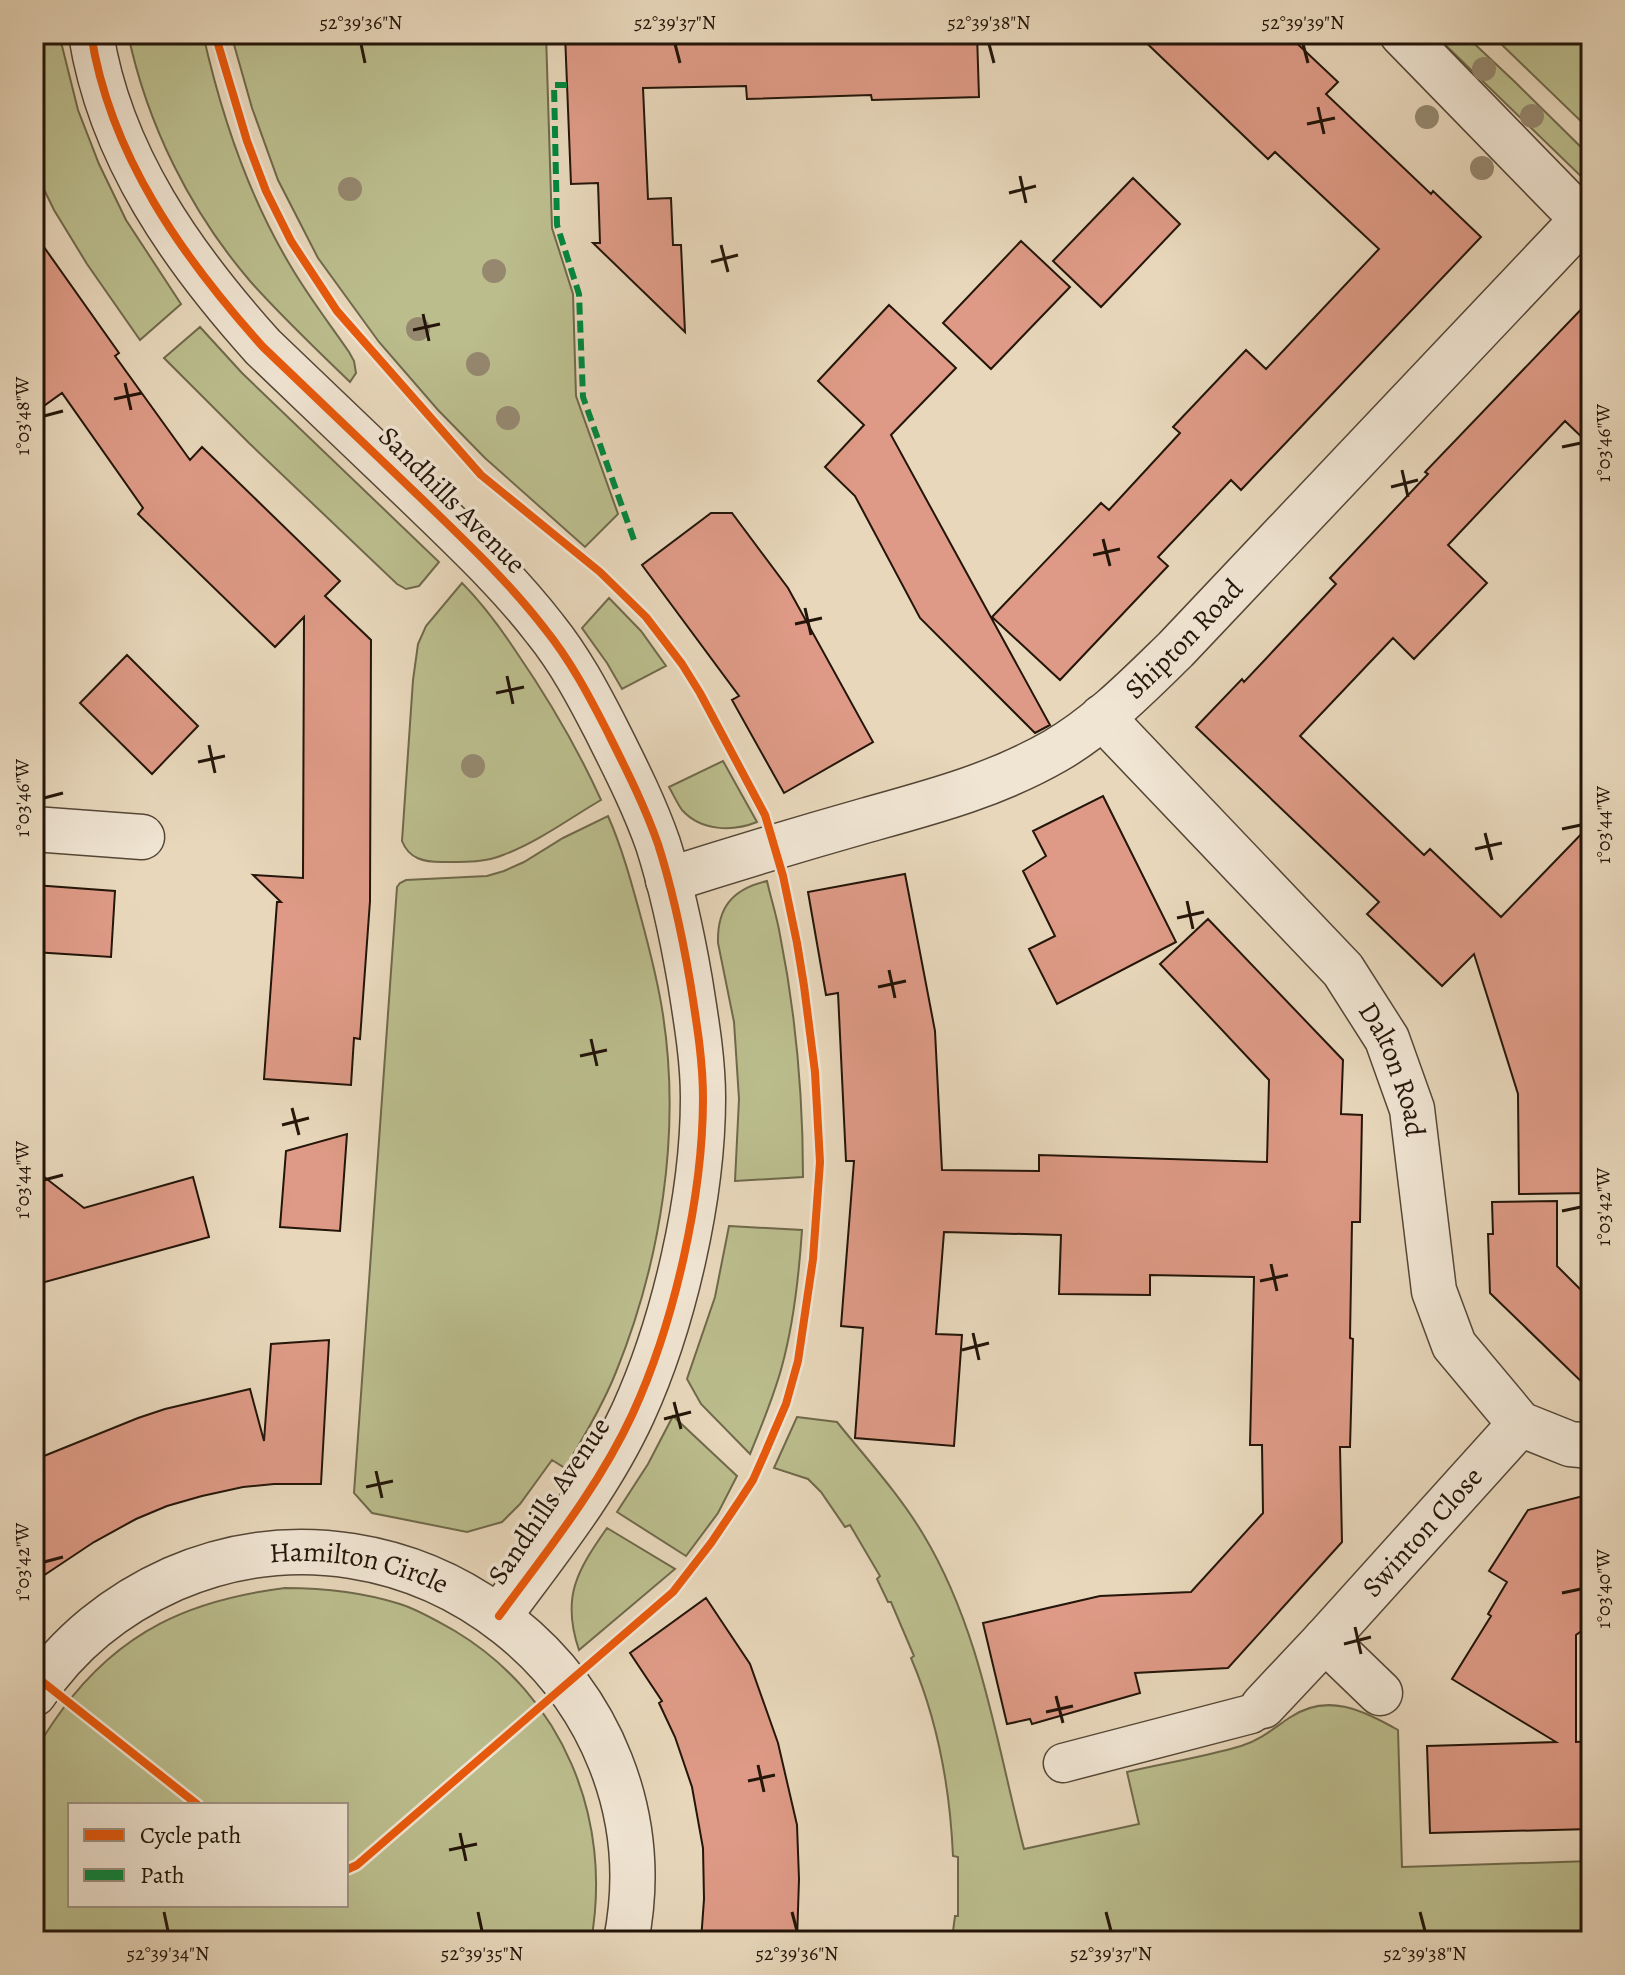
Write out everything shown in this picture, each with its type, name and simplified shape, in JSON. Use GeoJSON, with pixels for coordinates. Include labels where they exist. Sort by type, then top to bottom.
{"type":"FeatureCollection","features":[{"type":"Feature","properties":{"kind":"street","name":"Sandhills Avenue"},"geometry":{"type":"LineString","coordinates":[[91,34],[117,127],[142,181],[181,246],[263,347],[448,525],[544,627],[579,677],[621,757],[646,813],[668,880],[692,991],[703,1095],[698,1175],[680,1272],[650,1371],[606,1467],[499,1616]]}},
{"type":"Feature","properties":{"kind":"street"},"geometry":{"type":"LineString","coordinates":[[1402,34],[1587,224]]}},
{"type":"Feature","properties":{"kind":"street","name":"Shipton Road"},"geometry":{"type":"LineString","coordinates":[[668,880],[966,792],[994,782],[1076,738],[1176,649],[1587,224]]}},
{"type":"Feature","properties":{"kind":"street","name":"Dalton Road"},"geometry":{"type":"LineString","coordinates":[[1102,717],[1343,970],[1387,1039],[1412,1109],[1434,1291],[1454,1345],[1520,1424],[1570,1444],[1591,1446]]}},
{"type":"Feature","properties":{"kind":"street"},"geometry":{"type":"LineString","coordinates":[[34,829],[142,837]]}},
{"type":"Feature","properties":{"kind":"street","name":"Swinton Close"},"geometry":{"type":"LineString","coordinates":[[1263,1706],[1520,1424]]}},
{"type":"Feature","properties":{"kind":"street","name":"Hamilton Circle"},"geometry":{"type":"LineString","coordinates":[[34,1694],[66,1653],[124,1605],[157,1586],[227,1561],[266,1554],[344,1554],[399,1566],[451,1587],[499,1616],[534,1647],[566,1683],[587,1713],[613,1769],[631,1852],[632,1898],[626,1941]]}},
{"type":"Feature","properties":{"kind":"street"},"geometry":{"type":"LineString","coordinates":[[1325,1640],[1380,1693]]}},
{"type":"Feature","properties":{"kind":"lane"},"geometry":{"type":"LineString","coordinates":[[1063,1763],[1251,1714],[1263,1706]]}},
{"type":"Feature","properties":{"kind":"green space"},"geometry":{"type":"Polygon","coordinates":[[[34,34],[59,34],[78,110],[99,164],[126,220],[181,304],[140,340],[87,264],[54,210],[34,169],[34,34]]]}},
{"type":"Feature","properties":{"kind":"green space"},"geometry":{"type":"Polygon","coordinates":[[[128,34],[203,34],[227,124],[261,211],[304,288],[354,361],[356,373],[350,382],[250,281],[208,226],[159,133],[136,68],[128,34]]]}},
{"type":"Feature","properties":{"kind":"green space"},"geometry":{"type":"Polygon","coordinates":[[[231,34],[546,34],[552,228],[573,294],[576,396],[618,514],[585,547],[485,458],[438,410],[379,342],[318,258],[278,180],[252,108],[231,34]]]}},
{"type":"Feature","properties":{"kind":"green space"},"geometry":{"type":"Polygon","coordinates":[[[1434,34],[1464,34],[1515,82],[1591,157],[1591,186],[1434,34]]]}},
{"type":"Feature","properties":{"kind":"green space"},"geometry":{"type":"Polygon","coordinates":[[[1491,34],[1591,34],[1591,131],[1496,39],[1491,34]]]}},
{"type":"Feature","properties":{"kind":"green space"},"geometry":{"type":"Polygon","coordinates":[[[200,327],[242,373],[439,562],[419,586],[406,589],[397,584],[164,358],[200,327]]]}},
{"type":"Feature","properties":{"kind":"green space"},"geometry":{"type":"Polygon","coordinates":[[[462,583],[496,624],[539,686],[601,800],[541,837],[496,858],[473,862],[429,861],[413,856],[402,841],[413,680],[418,644],[426,626],[462,583]]]}},
{"type":"Feature","properties":{"kind":"green space"},"geometry":{"type":"Polygon","coordinates":[[[609,598],[641,631],[666,666],[622,689],[582,628],[609,598]]]}},
{"type":"Feature","properties":{"kind":"green space"},"geometry":{"type":"Polygon","coordinates":[[[723,761],[757,822],[727,828],[707,826],[682,810],[669,787],[723,761]]]}},
{"type":"Feature","properties":{"kind":"green space"},"geometry":{"type":"Polygon","coordinates":[[[608,816],[626,865],[650,951],[661,1002],[668,1060],[670,1105],[663,1196],[645,1286],[632,1330],[605,1397],[565,1468],[552,1460],[520,1504],[502,1522],[467,1532],[372,1513],[354,1493],[397,887],[406,880],[487,876],[504,871],[608,816]]]}},
{"type":"Feature","properties":{"kind":"green space"},"geometry":{"type":"Polygon","coordinates":[[[767,881],[786,965],[794,1025],[802,1116],[803,1177],[735,1181],[739,1099],[734,1022],[718,931],[729,902],[744,889],[767,881]]]}},
{"type":"Feature","properties":{"kind":"green space"},"geometry":{"type":"Polygon","coordinates":[[[729,1226],[802,1230],[786,1349],[772,1399],[750,1454],[701,1404],[687,1379],[715,1297],[729,1226]]]}},
{"type":"Feature","properties":{"kind":"green space"},"geometry":{"type":"Polygon","coordinates":[[[673,1416],[737,1476],[718,1513],[686,1556],[617,1512],[648,1464],[673,1416]]]}},
{"type":"Feature","properties":{"kind":"green space"},"geometry":{"type":"Polygon","coordinates":[[[797,1417],[837,1422],[904,1505],[943,1571],[985,1687],[1024,1849],[1139,1824],[1127,1772],[1241,1746],[1303,1710],[1317,1706],[1344,1707],[1398,1730],[1402,1867],[1591,1861],[1591,1941],[952,1939],[955,1916],[958,1916],[958,1857],[953,1856],[941,1755],[929,1706],[911,1658],[914,1656],[891,1602],[888,1602],[877,1579],[880,1576],[850,1525],[845,1527],[808,1479],[774,1468],[797,1417]]]}},
{"type":"Feature","properties":{"kind":"green space"},"geometry":{"type":"Polygon","coordinates":[[[607,1528],[675,1569],[579,1650],[572,1615],[575,1585],[587,1558],[607,1528]]]}},
{"type":"Feature","properties":{"kind":"green space"},"geometry":{"type":"Polygon","coordinates":[[[285,1588],[371,1596],[407,1606],[428,1616],[493,1658],[525,1690],[551,1725],[572,1765],[586,1806],[594,1850],[596,1895],[591,1941],[34,1941],[33,1768],[34,1757],[46,1733],[84,1683],[108,1659],[160,1624],[218,1601],[285,1588]]]}},
{"type":"Feature","properties":{"kind":"building"},"geometry":{"type":"Polygon","coordinates":[[[565,34],[977,34],[979,97],[872,100],[871,95],[747,99],[746,86],[643,88],[648,199],[671,198],[673,245],[681,245],[685,332],[593,243],[600,243],[598,183],[571,184],[565,34]]]}},
{"type":"Feature","properties":{"kind":"building"},"geometry":{"type":"Polygon","coordinates":[[[1137,34],[1287,34],[1338,82],[1326,94],[1481,237],[1241,490],[1231,480],[1158,557],[1168,566],[1060,680],[992,617],[1101,503],[1109,510],[1180,433],[1173,427],[1246,350],[1266,369],[1379,249],[1275,152],[1268,159],[1137,34]]]}},
{"type":"Feature","properties":{"kind":"building"},"geometry":{"type":"Polygon","coordinates":[[[1133,178],[1180,224],[1101,307],[1053,261],[1133,178]]]}},
{"type":"Feature","properties":{"kind":"building"},"geometry":{"type":"Polygon","coordinates":[[[34,233],[119,353],[115,356],[190,460],[202,447],[340,581],[325,596],[371,640],[370,901],[360,1039],[354,1038],[351,1085],[264,1079],[277,902],[281,902],[253,875],[303,878],[304,617],[275,647],[138,514],[143,508],[62,393],[34,413],[34,233]]]}},
{"type":"Feature","properties":{"kind":"building"},"geometry":{"type":"Polygon","coordinates":[[[1021,241],[1070,287],[991,369],[943,323],[1021,241]]]}},
{"type":"Feature","properties":{"kind":"building"},"geometry":{"type":"Polygon","coordinates":[[[1591,299],[1591,446],[1565,421],[1448,545],[1487,583],[1414,659],[1393,638],[1300,736],[1424,855],[1430,849],[1501,917],[1591,824],[1591,1193],[1519,1194],[1518,1094],[1474,954],[1442,986],[1367,914],[1379,902],[1196,727],[1242,679],[1244,682],[1336,584],[1330,578],[1428,474],[1425,472],[1591,299]]]}},
{"type":"Feature","properties":{"kind":"building"},"geometry":{"type":"Polygon","coordinates":[[[889,305],[956,368],[891,435],[1050,725],[1035,733],[920,618],[855,496],[825,467],[864,425],[818,381],[889,305]]]}},
{"type":"Feature","properties":{"kind":"building"},"geometry":{"type":"Polygon","coordinates":[[[711,513],[732,513],[788,588],[873,742],[784,793],[732,700],[739,696],[642,565],[711,513]]]}},
{"type":"Feature","properties":{"kind":"building"},"geometry":{"type":"Polygon","coordinates":[[[127,655],[198,726],[152,774],[80,703],[127,655]]]}},
{"type":"Feature","properties":{"kind":"building"},"geometry":{"type":"Polygon","coordinates":[[[1103,796],[1176,942],[1057,1004],[1029,949],[1055,936],[1023,871],[1046,856],[1033,831],[1103,796]]]}},
{"type":"Feature","properties":{"kind":"building"},"geometry":{"type":"Polygon","coordinates":[[[905,874],[935,1031],[942,1170],[1039,1171],[1039,1155],[1267,1162],[1269,1080],[1160,964],[1208,919],[1343,1060],[1341,1114],[1362,1115],[1360,1222],[1352,1222],[1350,1447],[1340,1447],[1342,1542],[1228,1668],[1135,1673],[1140,1693],[1032,1724],[1030,1719],[1007,1724],[983,1623],[1100,1596],[1191,1592],[1263,1513],[1262,1445],[1250,1445],[1254,1277],[1150,1275],[1150,1295],[1059,1294],[1061,1235],[944,1232],[936,1334],[962,1335],[954,1446],[855,1438],[863,1328],[841,1326],[854,1161],[846,1161],[838,993],[826,995],[808,892],[905,874]]]}},
{"type":"Feature","properties":{"kind":"building"},"geometry":{"type":"Polygon","coordinates":[[[34,885],[115,891],[111,957],[34,952],[34,885]]]}},
{"type":"Feature","properties":{"kind":"building"},"geometry":{"type":"Polygon","coordinates":[[[347,1134],[340,1231],[280,1227],[286,1151],[347,1134]]]}},
{"type":"Feature","properties":{"kind":"building"},"geometry":{"type":"Polygon","coordinates":[[[34,1169],[84,1208],[193,1177],[209,1237],[34,1285],[34,1169]]]}},
{"type":"Feature","properties":{"kind":"building"},"geometry":{"type":"Polygon","coordinates":[[[1557,1201],[1557,1266],[1591,1300],[1591,1391],[1490,1293],[1488,1234],[1493,1234],[1492,1202],[1557,1201]]]}},
{"type":"Feature","properties":{"kind":"building"},"geometry":{"type":"Polygon","coordinates":[[[329,1340],[321,1484],[243,1487],[167,1506],[94,1542],[34,1582],[34,1460],[165,1409],[250,1389],[264,1441],[271,1344],[329,1340]]]}},
{"type":"Feature","properties":{"kind":"building"},"geometry":{"type":"Polygon","coordinates":[[[1591,1494],[1591,1624],[1576,1635],[1576,1742],[1591,1741],[1591,1829],[1430,1833],[1427,1746],[1556,1742],[1452,1679],[1491,1616],[1488,1614],[1507,1582],[1489,1571],[1528,1510],[1591,1494]]]}},
{"type":"Feature","properties":{"kind":"building"},"geometry":{"type":"Polygon","coordinates":[[[706,1598],[750,1664],[778,1743],[797,1825],[797,1941],[701,1941],[703,1848],[692,1787],[675,1737],[659,1703],[662,1701],[630,1653],[706,1598]]]}},
{"type":"Feature","properties":{"kind":"marked path"},"geometry":{"type":"LineString","coordinates":[[567,85],[554,85],[557,225],[579,294],[583,397],[634,540]]}},
{"type":"Feature","properties":{"kind":"cycle path"},"geometry":{"type":"LineString","coordinates":[[91,34],[115,122],[154,203],[178,241],[263,347],[486,562],[554,641],[585,690],[627,772],[653,829],[668,878],[690,981],[703,1083],[698,1176],[683,1259],[661,1340],[633,1413],[604,1467],[571,1518],[499,1616]]}},
{"type":"Feature","properties":{"kind":"cycle path"},"geometry":{"type":"LineString","coordinates":[[215,34],[247,141],[266,191],[291,241],[337,311],[481,475],[600,572],[646,617],[700,693],[765,815],[783,876],[797,943],[815,1072],[820,1162],[813,1259],[798,1361],[786,1404],[753,1480],[711,1543],[673,1592],[357,1865],[348,1869]]}},
{"type":"Feature","properties":{"kind":"cycle path"},"geometry":{"type":"LineString","coordinates":[[34,1675],[195,1803]]}}]}
